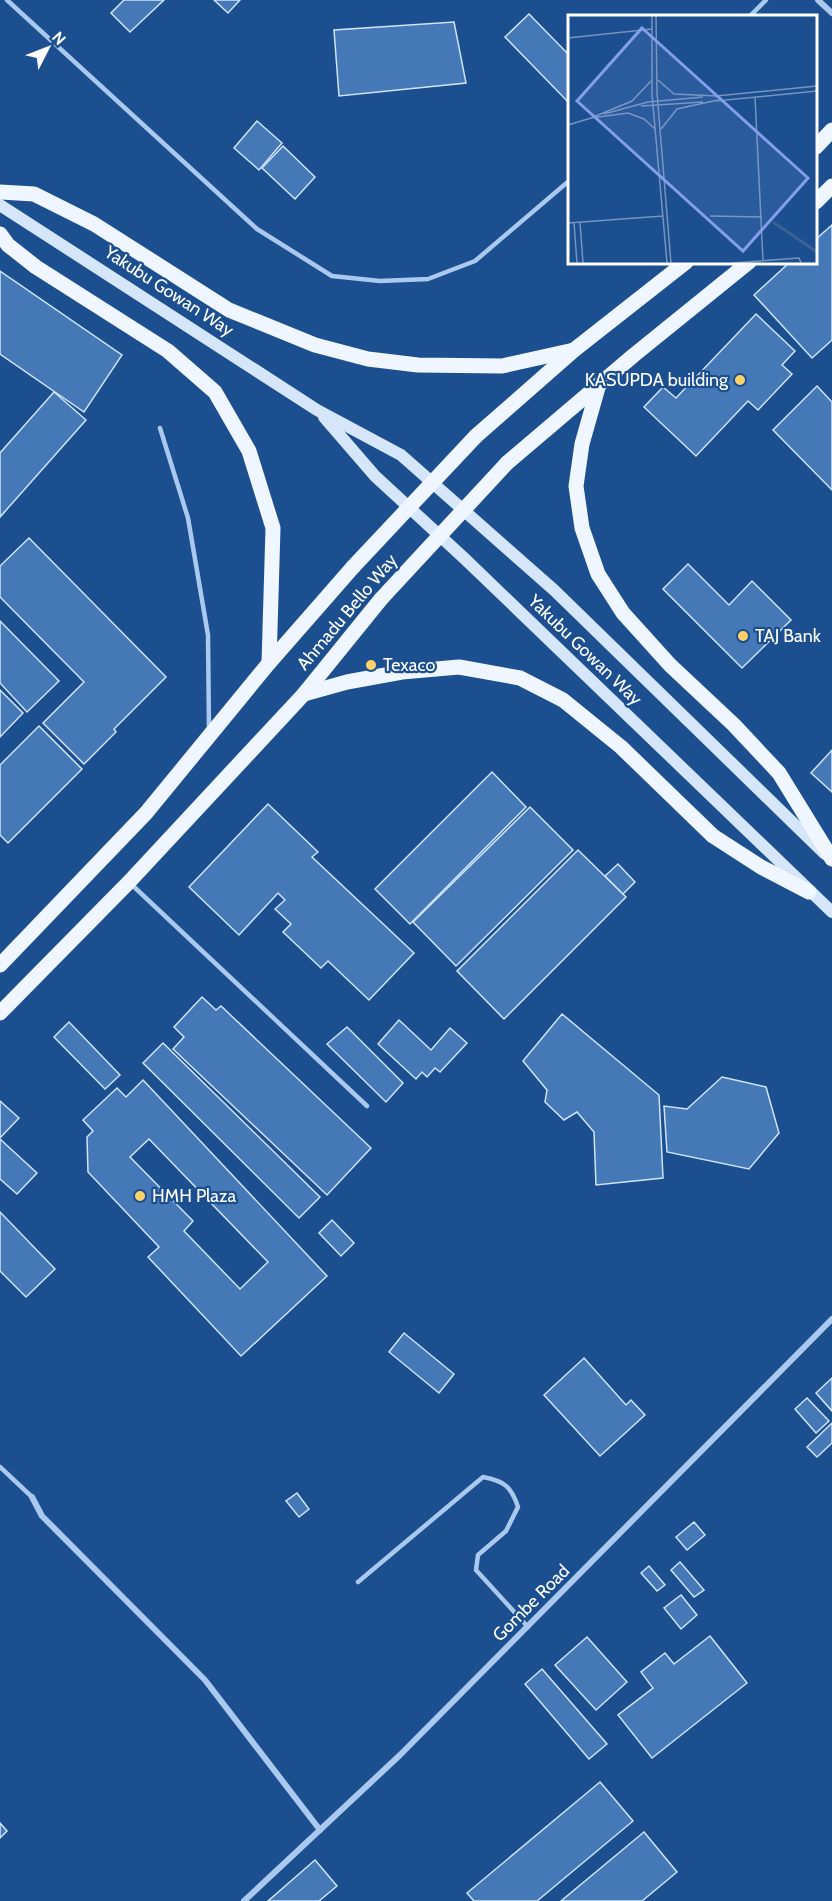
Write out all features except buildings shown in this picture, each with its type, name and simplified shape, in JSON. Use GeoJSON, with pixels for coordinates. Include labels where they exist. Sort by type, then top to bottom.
{"type":"FeatureCollection","features":[{"type":"Feature","properties":{"kind":"main road"},"geometry":{"type":"LineString","coordinates":[[817,146],[832,130]]}},
{"type":"Feature","properties":{"kind":"main road"},"geometry":{"type":"LineString","coordinates":[[817,201],[832,186]]}},
{"type":"Feature","properties":{"kind":"main road"},"geometry":{"type":"LineString","coordinates":[[0,192],[34,194],[94,224],[230,310],[315,345],[368,360],[418,366],[502,366],[574,350]]}},
{"type":"Feature","properties":{"kind":"main road"},"geometry":{"type":"LineString","coordinates":[[0,234],[9,245],[36,267],[168,351],[215,392],[249,451],[273,528],[269,663]]}},
{"type":"Feature","properties":{"kind":"main road","name":"Ahmadu Bello Way"},"geometry":{"type":"LineString","coordinates":[[0,965],[146,813],[269,663],[353,567],[476,435],[574,350],[683,264]]}},
{"type":"Feature","properties":{"kind":"main road","name":"Ahmadu Bello Way"},"geometry":{"type":"LineString","coordinates":[[0,1013],[129,882],[304,694],[381,599],[507,463],[599,384],[747,264]]}},
{"type":"Feature","properties":{"kind":"main road"},"geometry":{"type":"LineString","coordinates":[[599,384],[582,444],[576,486],[582,528],[598,574],[623,613],[670,665],[734,725],[779,773],[832,860]]}},
{"type":"Feature","properties":{"kind":"main road"},"geometry":{"type":"LineString","coordinates":[[304,694],[347,682],[402,672],[459,667],[520,678],[563,700],[621,747],[713,836],[761,867],[810,892]]}},
{"type":"Feature","properties":{"kind":"street"},"geometry":{"type":"LineString","coordinates":[[818,0],[832,13]]}},
{"type":"Feature","properties":{"kind":"street","name":"Yakubu Gowan Way"},"geometry":{"type":"LineString","coordinates":[[0,205],[317,410],[401,455],[554,590],[832,860]]}},
{"type":"Feature","properties":{"kind":"street","name":"Yakubu Gowan Way"},"geometry":{"type":"LineString","coordinates":[[317,410],[375,476],[465,559],[832,912]]}},
{"type":"Feature","properties":{"kind":"street","name":"Gombe Road"},"geometry":{"type":"LineString","coordinates":[[244,1901],[400,1755],[832,1319]]}},
{"type":"Feature","properties":{"kind":"street"},"geometry":{"type":"LineString","coordinates":[[32,1497],[42,1516],[205,1680],[320,1830]]}},
{"type":"Feature","properties":{"kind":"lane"},"geometry":{"type":"LineString","coordinates":[[7,0],[257,229],[332,276],[380,281],[428,279],[475,261],[568,182]]}},
{"type":"Feature","properties":{"kind":"lane"},"geometry":{"type":"LineString","coordinates":[[751,15],[766,0]]}},
{"type":"Feature","properties":{"kind":"lane"},"geometry":{"type":"LineString","coordinates":[[160,428],[188,518],[208,635],[209,735]]}},
{"type":"Feature","properties":{"kind":"lane"},"geometry":{"type":"LineString","coordinates":[[129,882],[367,1106]]}},
{"type":"Feature","properties":{"kind":"lane"},"geometry":{"type":"LineString","coordinates":[[0,1467],[32,1497]]}},
{"type":"Feature","properties":{"kind":"lane"},"geometry":{"type":"LineString","coordinates":[[358,1581],[483,1477],[502,1481],[514,1494],[518,1507],[506,1531],[478,1556],[476,1570],[528,1627]]}},
{"type":"Feature","properties":{"kind":"place","name":"KASUPDA building"},"geometry":{"type":"Point","coordinates":[740,380]}},
{"type":"Feature","properties":{"kind":"place","name":"TAJ Bank"},"geometry":{"type":"Point","coordinates":[743,636]}},
{"type":"Feature","properties":{"kind":"place","name":"Texaco"},"geometry":{"type":"Point","coordinates":[371,665]}},
{"type":"Feature","properties":{"kind":"place","name":"HMH Plaza"},"geometry":{"type":"Point","coordinates":[140,1196]}}]}
